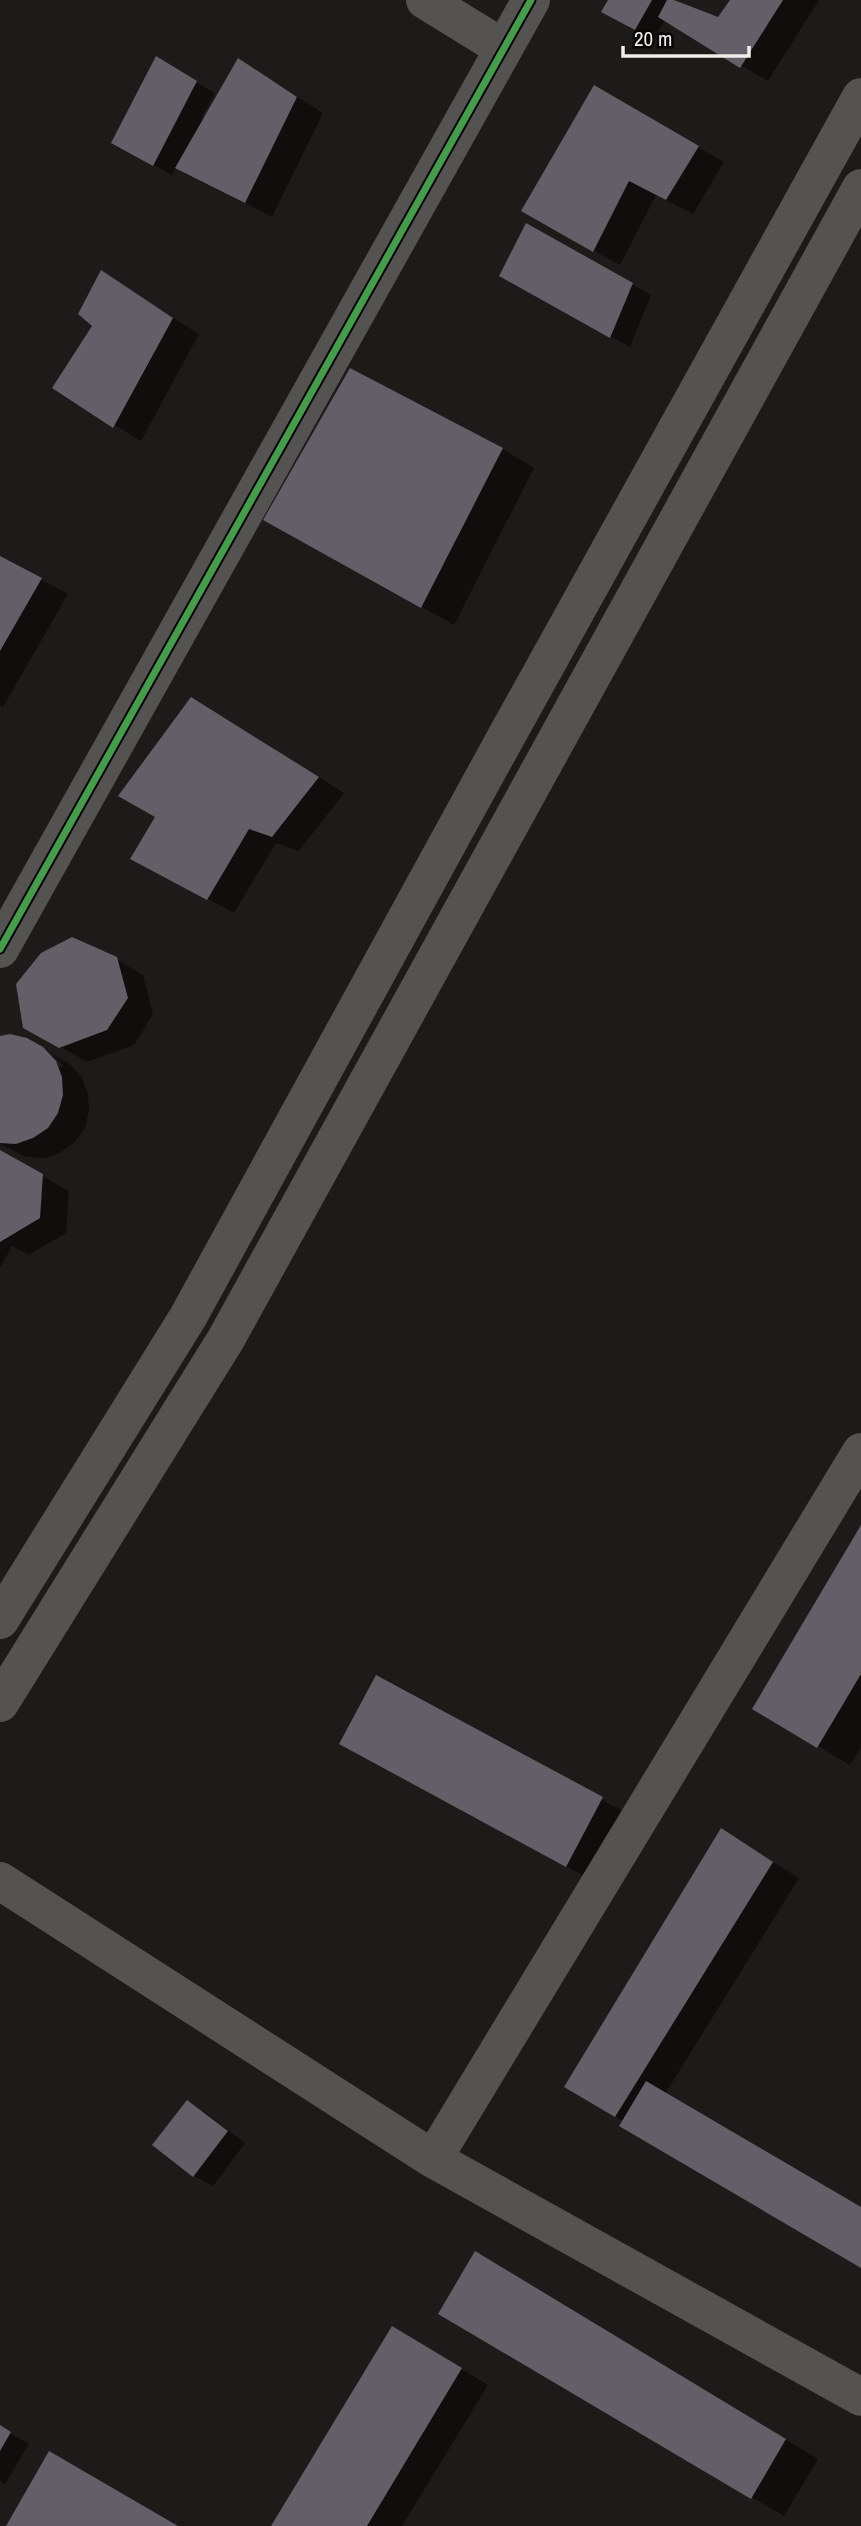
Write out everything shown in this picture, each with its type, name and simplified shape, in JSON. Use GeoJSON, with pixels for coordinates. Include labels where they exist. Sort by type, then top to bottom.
{"type":"FeatureCollection","features":[{"type":"Feature","properties":{"kind":"main road"},"geometry":{"type":"LineString","coordinates":[[0,1620],[188,1317],[861,97]]}},
{"type":"Feature","properties":{"kind":"main road"},"geometry":{"type":"LineString","coordinates":[[0,1703],[226,1339],[861,188]]}},
{"type":"Feature","properties":{"kind":"main road"},"geometry":{"type":"LineString","coordinates":[[662,455],[704,471]]}},
{"type":"Feature","properties":{"kind":"street"},"geometry":{"type":"LineString","coordinates":[[425,0],[503,48]]}},
{"type":"Feature","properties":{"kind":"street"},"geometry":{"type":"LineString","coordinates":[[0,949],[531,0]]}},
{"type":"Feature","properties":{"kind":"street"},"geometry":{"type":"LineString","coordinates":[[433,2159],[861,1452]]}},
{"type":"Feature","properties":{"kind":"street"},"geometry":{"type":"LineString","coordinates":[[0,1881],[433,2159],[861,2397]]}},
{"type":"Feature","properties":{"kind":"building"},"geometry":{"type":"Polygon","coordinates":[[[608,0],[652,0],[635,30],[601,12],[608,0]]]}},
{"type":"Feature","properties":{"kind":"building"},"geometry":{"type":"Polygon","coordinates":[[[667,0],[674,0],[718,17],[730,0],[783,0],[740,68],[658,17],[667,0]]]}},
{"type":"Feature","properties":{"kind":"building"},"geometry":{"type":"Polygon","coordinates":[[[156,56],[197,81],[153,166],[111,143],[156,56]]]}},
{"type":"Feature","properties":{"kind":"building"},"geometry":{"type":"Polygon","coordinates":[[[238,58],[297,97],[245,203],[175,168],[238,58]]]}},
{"type":"Feature","properties":{"kind":"building"},"geometry":{"type":"Polygon","coordinates":[[[594,85],[699,146],[666,200],[629,181],[593,252],[521,211],[594,85]]]}},
{"type":"Feature","properties":{"kind":"building"},"geometry":{"type":"Polygon","coordinates":[[[526,223],[633,283],[610,338],[499,276],[526,223]]]}},
{"type":"Feature","properties":{"kind":"building"},"geometry":{"type":"Polygon","coordinates":[[[101,270],[173,318],[113,428],[52,388],[92,326],[78,314],[101,270]]]}},
{"type":"Feature","properties":{"kind":"building"},"geometry":{"type":"Polygon","coordinates":[[[350,368],[503,448],[421,608],[263,520],[350,368]]]}},
{"type":"Feature","properties":{"kind":"building"},"geometry":{"type":"Polygon","coordinates":[[[0,556],[42,578],[0,651],[0,556]]]}},
{"type":"Feature","properties":{"kind":"building"},"geometry":{"type":"Polygon","coordinates":[[[191,697],[319,777],[272,837],[249,829],[207,900],[130,859],[155,817],[118,796],[191,697]]]}},
{"type":"Feature","properties":{"kind":"building"},"geometry":{"type":"Polygon","coordinates":[[[72,937],[117,957],[128,998],[107,1030],[59,1048],[23,1028],[16,984],[41,953],[72,937]]]}},
{"type":"Feature","properties":{"kind":"building"},"geometry":{"type":"Polygon","coordinates":[[[10,1034],[27,1038],[43,1047],[56,1061],[62,1077],[63,1095],[58,1113],[48,1128],[33,1138],[16,1144],[0,1143],[0,1036],[10,1034]]]}},
{"type":"Feature","properties":{"kind":"building"},"geometry":{"type":"Polygon","coordinates":[[[0,1150],[43,1174],[40,1218],[0,1242],[0,1150]]]}},
{"type":"Feature","properties":{"kind":"building"},"geometry":{"type":"Polygon","coordinates":[[[861,1525],[861,1674],[817,1748],[752,1709],[861,1525]]]}},
{"type":"Feature","properties":{"kind":"building"},"geometry":{"type":"Polygon","coordinates":[[[376,1675],[603,1797],[566,1867],[339,1744],[376,1675]]]}},
{"type":"Feature","properties":{"kind":"building"},"geometry":{"type":"Polygon","coordinates":[[[721,1828],[773,1862],[615,2117],[564,2087],[721,1828]]]}},
{"type":"Feature","properties":{"kind":"building"},"geometry":{"type":"Polygon","coordinates":[[[646,2081],[861,2207],[861,2268],[619,2126],[646,2081]]]}},
{"type":"Feature","properties":{"kind":"building"},"geometry":{"type":"Polygon","coordinates":[[[187,2100],[228,2131],[193,2177],[152,2145],[187,2100]]]}},
{"type":"Feature","properties":{"kind":"building"},"geometry":{"type":"Polygon","coordinates":[[[475,2251],[786,2439],[751,2499],[438,2314],[475,2251]]]}},
{"type":"Feature","properties":{"kind":"building"},"geometry":{"type":"Polygon","coordinates":[[[392,2326],[462,2368],[367,2526],[271,2526],[392,2326]]]}},
{"type":"Feature","properties":{"kind":"building"},"geometry":{"type":"Polygon","coordinates":[[[0,2425],[11,2432],[0,2451],[0,2425]]]}},
{"type":"Feature","properties":{"kind":"building"},"geometry":{"type":"Polygon","coordinates":[[[49,2451],[178,2526],[6,2526],[49,2451]]]}},
{"type":"Feature","properties":{"kind":"cycle path"},"geometry":{"type":"LineString","coordinates":[[0,949],[531,0]]}}]}
